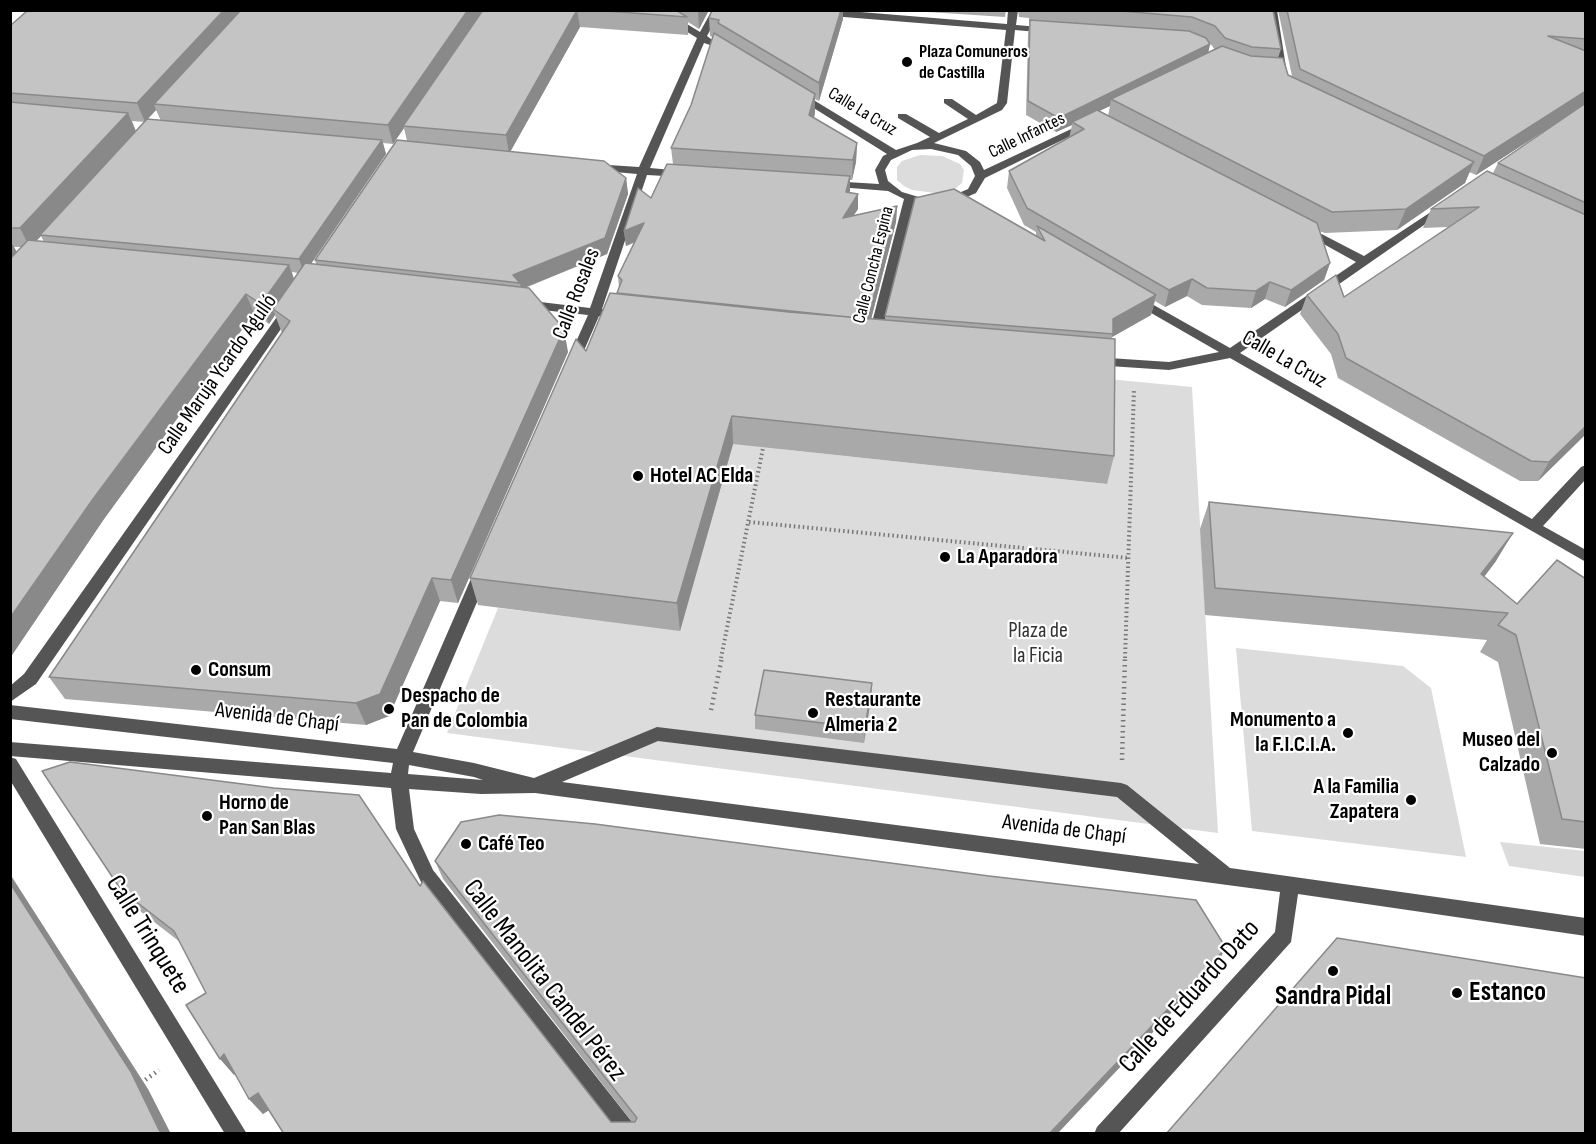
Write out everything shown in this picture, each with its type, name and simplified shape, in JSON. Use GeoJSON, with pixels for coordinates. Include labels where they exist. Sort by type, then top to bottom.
{"type":"FeatureCollection","features":[{"type":"Feature","properties":{"kind":"street"},"geometry":{"type":"LineString","coordinates":[[656,10],[722,49]]}},
{"type":"Feature","properties":{"kind":"street","name":"Calle Rosales"},"geometry":{"type":"LineString","coordinates":[[567,377],[595,312],[643,171],[702,37],[717,10]]}},
{"type":"Feature","properties":{"kind":"street"},"geometry":{"type":"LineString","coordinates":[[794,10],[1059,31]]}},
{"type":"Feature","properties":{"kind":"street"},"geometry":{"type":"LineString","coordinates":[[888,188],[880,176],[880,170],[887,158],[894,153],[920,146],[998,108],[1002,103],[1013,10]]}},
{"type":"Feature","properties":{"kind":"street"},"geometry":{"type":"LineString","coordinates":[[1272,10],[1279,73],[1287,91]]}},
{"type":"Feature","properties":{"kind":"street","name":"Calle La Cruz"},"geometry":{"type":"LineString","coordinates":[[790,90],[894,153]]}},
{"type":"Feature","properties":{"kind":"street"},"geometry":{"type":"LineString","coordinates":[[948,101],[975,119]]}},
{"type":"Feature","properties":{"kind":"street"},"geometry":{"type":"LineString","coordinates":[[902,116],[938,137]]}},
{"type":"Feature","properties":{"kind":"street","name":"Calle Infantes"},"geometry":{"type":"LineString","coordinates":[[981,176],[1100,124]]}},
{"type":"Feature","properties":{"kind":"street"},"geometry":{"type":"LineString","coordinates":[[816,183],[888,188],[910,199],[943,202],[963,196],[979,184],[981,176],[976,164],[962,153],[942,147],[920,146]]}},
{"type":"Feature","properties":{"kind":"street"},"geometry":{"type":"LineString","coordinates":[[585,166],[701,175]]}},
{"type":"Feature","properties":{"kind":"street"},"geometry":{"type":"LineString","coordinates":[[963,196],[981,207]]}},
{"type":"Feature","properties":{"kind":"street","name":"Calle Concha Espina"},"geometry":{"type":"LineString","coordinates":[[874,340],[910,199]]}},
{"type":"Feature","properties":{"kind":"street"},"geometry":{"type":"LineString","coordinates":[[1085,360],[1169,366],[1230,354],[1449,202]]}},
{"type":"Feature","properties":{"kind":"street"},"geometry":{"type":"LineString","coordinates":[[1292,223],[1365,261]]}},
{"type":"Feature","properties":{"kind":"street","name":"Calle La Cruz"},"geometry":{"type":"LineString","coordinates":[[1119,289],[1586,557]]}},
{"type":"Feature","properties":{"kind":"street","name":"Calle Maruja Ycardo Agulló"},"geometry":{"type":"LineString","coordinates":[[10,696],[30,679],[296,298]]}},
{"type":"Feature","properties":{"kind":"street"},"geometry":{"type":"LineString","coordinates":[[512,302],[640,317]]}},
{"type":"Feature","properties":{"kind":"street"},"geometry":{"type":"LineString","coordinates":[[1533,527],[1586,470]]}},
{"type":"Feature","properties":{"kind":"street"},"geometry":{"type":"LineString","coordinates":[[402,757],[487,561]]}},
{"type":"Feature","properties":{"kind":"street","name":"Avenida de Chapí"},"geometry":{"type":"LineString","coordinates":[[10,712],[402,757],[474,770],[535,786],[1226,876],[1586,927]]}},
{"type":"Feature","properties":{"kind":"street"},"geometry":{"type":"LineString","coordinates":[[535,786],[657,734],[1121,790],[1226,876]]}},
{"type":"Feature","properties":{"kind":"street","name":"Avenida de Chapí"},"geometry":{"type":"LineString","coordinates":[[10,749],[481,787],[535,786]]}},
{"type":"Feature","properties":{"kind":"street","name":"Calle Manolita Candel Pérez"},"geometry":{"type":"LineString","coordinates":[[402,757],[399,781],[405,829],[427,876],[629,1134]]}},
{"type":"Feature","properties":{"kind":"street","name":"Calle Trinquete"},"geometry":{"type":"LineString","coordinates":[[10,764],[237,1134]]}},
{"type":"Feature","properties":{"kind":"street","name":"Calle de Eduardo Dato"},"geometry":{"type":"LineString","coordinates":[[1104,1134],[1284,936],[1290,885]]}},
{"type":"Feature","properties":{"kind":"path"},"geometry":{"type":"LineString","coordinates":[[1121,790],[1135,381],[1131,365]]}},
{"type":"Feature","properties":{"kind":"path"},"geometry":{"type":"LineString","coordinates":[[705,740],[765,440]]}},
{"type":"Feature","properties":{"kind":"path"},"geometry":{"type":"LineString","coordinates":[[749,522],[1129,558]]}},
{"type":"Feature","properties":{"kind":"path"},"geometry":{"type":"LineString","coordinates":[[138,1086],[186,1050]]}},
{"type":"Feature","properties":{"kind":"green space"},"geometry":{"type":"Polygon","coordinates":[[[920,155],[942,156],[960,164],[964,170],[962,183],[956,188],[935,193],[912,190],[904,186],[897,180],[897,167],[902,161],[920,155]]]}},
{"type":"Feature","properties":{"kind":"green space","name":"Plaza de la Ficia"},"geometry":{"type":"Polygon","coordinates":[[[761,343],[780,449],[1106,484],[1108,379],[1192,387],[1218,833],[447,733],[498,608],[680,630],[761,343]]]}},
{"type":"Feature","properties":{"kind":"green space"},"geometry":{"type":"Polygon","coordinates":[[[1236,648],[1403,666],[1431,688],[1466,857],[1252,831],[1236,648]]]}},
{"type":"Feature","properties":{"kind":"green space"},"geometry":{"type":"Polygon","coordinates":[[[1500,842],[1585,851],[1585,877],[1509,866],[1500,842]]]}},
{"type":"Feature","properties":{"kind":"building"},"geometry":{"type":"Polygon","coordinates":[[[28,10],[224,10],[137,103],[10,93],[10,26],[28,10]]]}},
{"type":"Feature","properties":{"kind":"building"},"geometry":{"type":"Polygon","coordinates":[[[241,10],[468,10],[388,125],[154,104],[241,10]]]}},
{"type":"Feature","properties":{"kind":"building"},"geometry":{"type":"Polygon","coordinates":[[[483,10],[577,10],[506,135],[403,126],[483,10]]]}},
{"type":"Feature","properties":{"kind":"building"},"geometry":{"type":"Polygon","coordinates":[[[592,10],[676,10],[687,17],[592,10]]]}},
{"type":"Feature","properties":{"kind":"building"},"geometry":{"type":"Polygon","coordinates":[[[712,10],[841,10],[819,83],[718,23],[719,20],[709,18],[712,10]]]}},
{"type":"Feature","properties":{"kind":"building"},"geometry":{"type":"Polygon","coordinates":[[[1109,10],[1273,10],[1281,49],[1252,47],[1225,38],[1215,26],[1192,17],[1109,10]]]}},
{"type":"Feature","properties":{"kind":"building"},"geometry":{"type":"Polygon","coordinates":[[[1287,10],[1586,10],[1586,39],[1548,36],[1586,51],[1586,91],[1484,156],[1300,69],[1287,10]]]}},
{"type":"Feature","properties":{"kind":"building"},"geometry":{"type":"Polygon","coordinates":[[[1030,20],[1189,31],[1206,38],[1210,44],[1059,118],[1028,101],[1030,20]]]}},
{"type":"Feature","properties":{"kind":"building"},"geometry":{"type":"Polygon","coordinates":[[[714,33],[815,94],[809,115],[857,143],[853,160],[671,148],[691,105],[714,33]]]}},
{"type":"Feature","properties":{"kind":"building"},"geometry":{"type":"Polygon","coordinates":[[[1222,46],[1251,56],[1283,58],[1288,75],[1474,162],[1406,209],[1332,212],[1111,99],[1222,46]]]}},
{"type":"Feature","properties":{"kind":"building"},"geometry":{"type":"Polygon","coordinates":[[[10,102],[128,113],[20,228],[10,228],[10,102]]]}},
{"type":"Feature","properties":{"kind":"building"},"geometry":{"type":"Polygon","coordinates":[[[1586,103],[1586,203],[1498,163],[1586,103]]]}},
{"type":"Feature","properties":{"kind":"building"},"geometry":{"type":"Polygon","coordinates":[[[1097,110],[1317,223],[1330,263],[1291,290],[1270,282],[1256,291],[1207,288],[1192,279],[1169,290],[1027,208],[1009,171],[1084,129],[1072,122],[1097,110]]]}},
{"type":"Feature","properties":{"kind":"building"},"geometry":{"type":"Polygon","coordinates":[[[147,119],[382,140],[299,259],[40,235],[147,119]]]}},
{"type":"Feature","properties":{"kind":"building"},"geometry":{"type":"Polygon","coordinates":[[[397,140],[604,161],[626,178],[605,238],[513,275],[520,283],[315,260],[397,140]]]}},
{"type":"Feature","properties":{"kind":"building"},"geometry":{"type":"Polygon","coordinates":[[[667,164],[850,176],[846,192],[858,194],[843,218],[897,206],[868,319],[617,293],[622,280],[618,276],[644,223],[624,231],[638,188],[651,198],[667,164]]]}},
{"type":"Feature","properties":{"kind":"building"},"geometry":{"type":"Polygon","coordinates":[[[1487,171],[1586,215],[1586,426],[1549,462],[1531,461],[1346,358],[1338,334],[1307,295],[1336,275],[1344,297],[1479,207],[1431,209],[1487,171]]]}},
{"type":"Feature","properties":{"kind":"building"},"geometry":{"type":"Polygon","coordinates":[[[954,189],[1045,241],[1037,226],[1156,295],[1113,319],[1113,334],[885,316],[915,198],[954,189]]]}},
{"type":"Feature","properties":{"kind":"building"},"geometry":{"type":"Polygon","coordinates":[[[28,240],[289,265],[261,304],[246,294],[93,499],[10,618],[10,259],[28,240]]]}},
{"type":"Feature","properties":{"kind":"building"},"geometry":{"type":"Polygon","coordinates":[[[305,263],[529,288],[564,329],[451,580],[432,578],[380,694],[356,703],[49,677],[290,321],[273,309],[305,263]]]}},
{"type":"Feature","properties":{"kind":"building"},"geometry":{"type":"Polygon","coordinates":[[[610,293],[789,312],[1115,339],[1114,456],[732,416],[677,603],[470,578],[576,339],[586,351],[610,293]]]}},
{"type":"Feature","properties":{"kind":"building","name":"Museo del Calzado"},"geometry":{"type":"Polygon","coordinates":[[[1209,502],[1513,533],[1481,574],[1517,604],[1557,560],[1586,579],[1586,822],[1562,819],[1516,635],[1498,625],[1508,613],[1215,588],[1209,502]]]}},
{"type":"Feature","properties":{"kind":"building","name":"Restaurante Almeria 2"},"geometry":{"type":"Polygon","coordinates":[[[764,670],[872,683],[865,728],[755,715],[764,670]]]}},
{"type":"Feature","properties":{"kind":"building"},"geometry":{"type":"Polygon","coordinates":[[[70,762],[274,788],[359,795],[420,886],[423,881],[611,1122],[635,1122],[637,1118],[435,861],[461,822],[499,815],[595,824],[989,876],[1196,900],[1226,948],[1049,1134],[284,1134],[258,1093],[249,1099],[224,1054],[220,1059],[186,1005],[206,993],[174,931],[121,890],[42,771],[70,762]]]}},
{"type":"Feature","properties":{"kind":"building"},"geometry":{"type":"Polygon","coordinates":[[[10,883],[131,1072],[161,1134],[10,1134],[10,883]]]}},
{"type":"Feature","properties":{"kind":"building"},"geometry":{"type":"Polygon","coordinates":[[[1337,938],[1586,978],[1586,1134],[1166,1134],[1337,938]]]}},
{"type":"Feature","properties":{"kind":"place","name":"Plaza Comuneros de Castilla"},"geometry":{"type":"Point","coordinates":[907,62]}},
{"type":"Feature","properties":{"kind":"place","name":"Hotel AC Elda"},"geometry":{"type":"Point","coordinates":[638,476]}},
{"type":"Feature","properties":{"kind":"place","name":"La Aparadora"},"geometry":{"type":"Point","coordinates":[945,557]}},
{"type":"Feature","properties":{"kind":"place","name":"Consum"},"geometry":{"type":"Point","coordinates":[196,670]}},
{"type":"Feature","properties":{"kind":"place","name":"Despacho de Pan de Colombia"},"geometry":{"type":"Point","coordinates":[389,709]}},
{"type":"Feature","properties":{"kind":"place","name":"Restaurante Almeria 2"},"geometry":{"type":"Point","coordinates":[813,713]}},
{"type":"Feature","properties":{"kind":"place","name":"Monumento a la F.I.C.I.A."},"geometry":{"type":"Point","coordinates":[1348,733]}},
{"type":"Feature","properties":{"kind":"place","name":"Museo del Calzado"},"geometry":{"type":"Point","coordinates":[1552,753]}},
{"type":"Feature","properties":{"kind":"place","name":"A la Familia Zapatera"},"geometry":{"type":"Point","coordinates":[1411,800]}},
{"type":"Feature","properties":{"kind":"place","name":"Horno de Pan San Blas"},"geometry":{"type":"Point","coordinates":[207,816]}},
{"type":"Feature","properties":{"kind":"place","name":"Café Teo"},"geometry":{"type":"Point","coordinates":[466,844]}},
{"type":"Feature","properties":{"kind":"place","name":"Sandra Pidal"},"geometry":{"type":"Point","coordinates":[1333,971]}},
{"type":"Feature","properties":{"kind":"place","name":"Estanco"},"geometry":{"type":"Point","coordinates":[1457,993]}}]}
